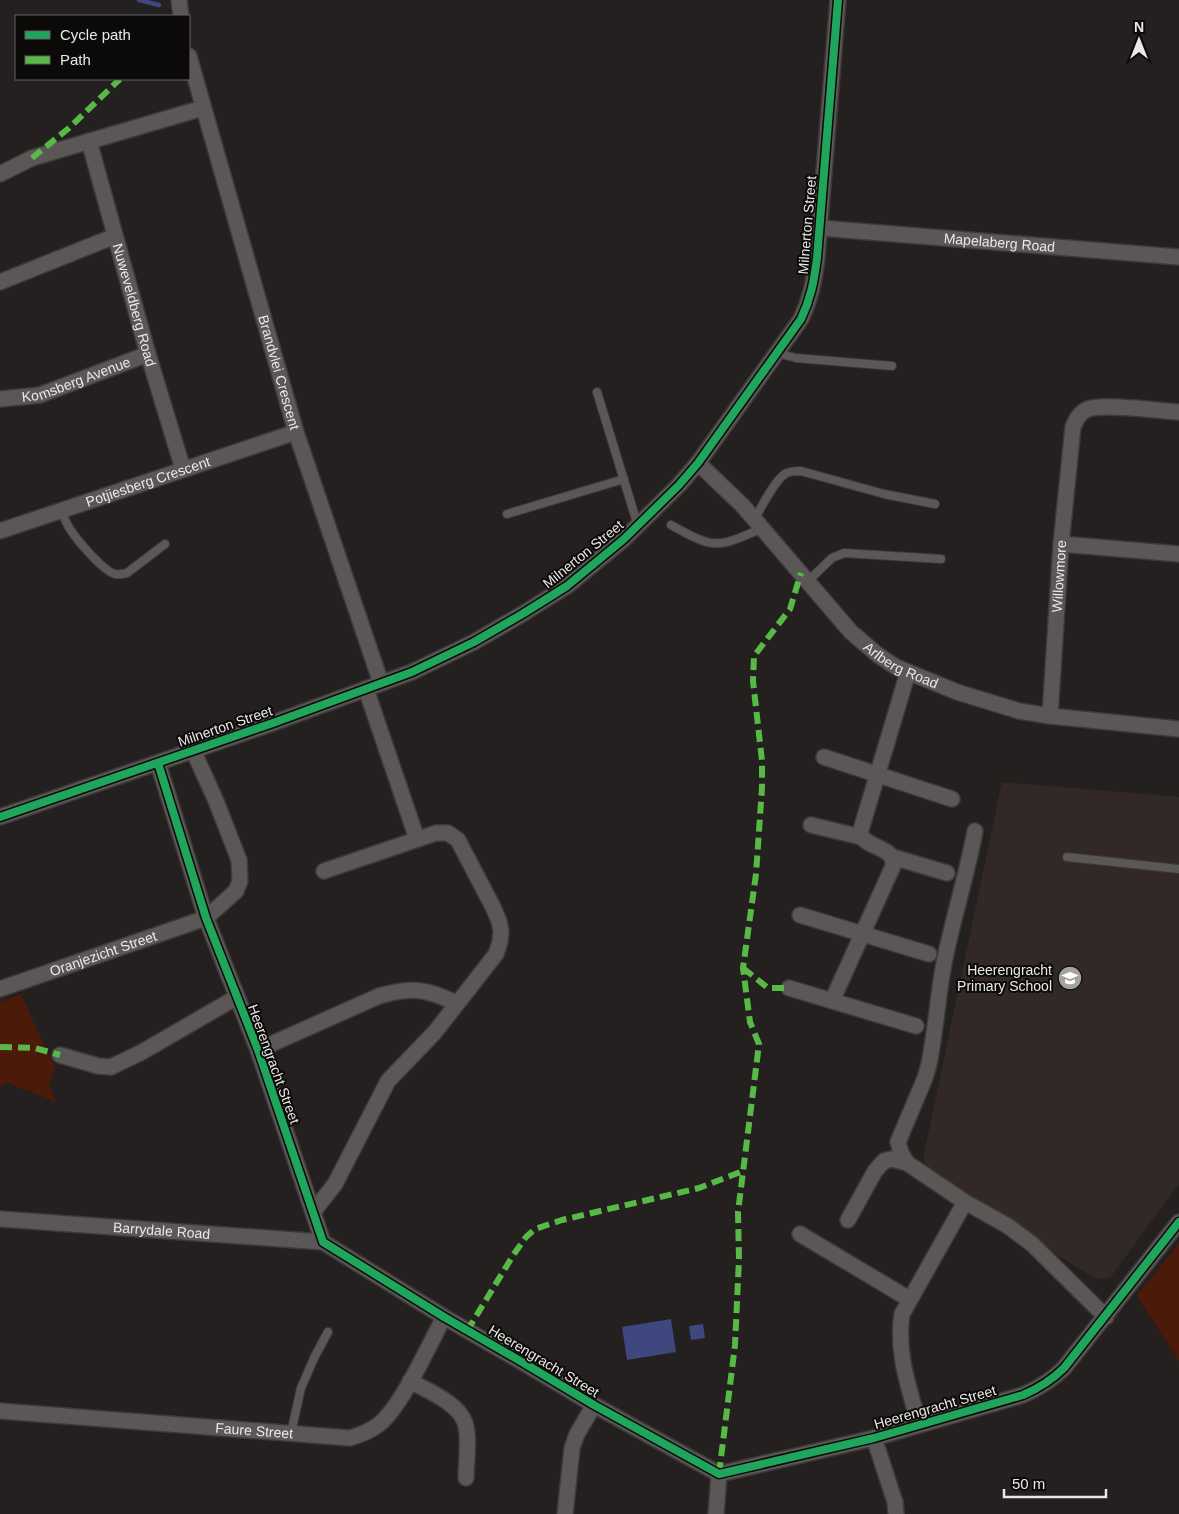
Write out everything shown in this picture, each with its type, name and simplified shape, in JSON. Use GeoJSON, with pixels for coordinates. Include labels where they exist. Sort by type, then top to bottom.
{"type":"FeatureCollection","features":[{"type":"Feature","properties":{"kind":"street"},"geometry":{"type":"LineString","coordinates":[[179,0],[181,15]]}},
{"type":"Feature","properties":{"kind":"street","name":"Milnerton Street"},"geometry":{"type":"LineString","coordinates":[[0,817],[381,684],[441,660],[568,586],[638,526],[698,463],[801,319],[810,301],[814,286],[820,228],[838,0]]}},
{"type":"Feature","properties":{"kind":"street","name":"Brandvlei Crescent"},"geometry":{"type":"LineString","coordinates":[[190,60],[296,432],[381,684]]}},
{"type":"Feature","properties":{"kind":"street"},"geometry":{"type":"LineString","coordinates":[[0,174],[32,158],[203,108]]}},
{"type":"Feature","properties":{"kind":"street","name":"Nuweveldberg Road"},"geometry":{"type":"LineString","coordinates":[[89,141],[148,354],[183,469]]}},
{"type":"Feature","properties":{"kind":"street","name":"Mapelaberg Road"},"geometry":{"type":"LineString","coordinates":[[820,228],[1179,256]]}},
{"type":"Feature","properties":{"kind":"street"},"geometry":{"type":"LineString","coordinates":[[0,282],[115,236]]}},
{"type":"Feature","properties":{"kind":"street","name":"Komsberg Avenue"},"geometry":{"type":"LineString","coordinates":[[0,398],[40,395],[148,354]]}},
{"type":"Feature","properties":{"kind":"street","name":"Willowmore"},"geometry":{"type":"LineString","coordinates":[[1050,716],[1061,544],[1073,427],[1076,420],[1086,410],[1093,408],[1179,412]]}},
{"type":"Feature","properties":{"kind":"street","name":"Potjiesberg Crescent"},"geometry":{"type":"LineString","coordinates":[[0,531],[296,432]]}},
{"type":"Feature","properties":{"kind":"street","name":"Arlberg Road"},"geometry":{"type":"LineString","coordinates":[[698,463],[759,523],[851,632],[878,655],[908,672],[984,701],[1019,711],[1050,716],[1179,729]]}},
{"type":"Feature","properties":{"kind":"street"},"geometry":{"type":"LineString","coordinates":[[1061,544],[1179,554]]}},
{"type":"Feature","properties":{"kind":"street"},"geometry":{"type":"LineString","coordinates":[[861,837],[860,832],[908,672]]}},
{"type":"Feature","properties":{"kind":"street"},"geometry":{"type":"LineString","coordinates":[[366,689],[417,839]]}},
{"type":"Feature","properties":{"kind":"street"},"geometry":{"type":"LineString","coordinates":[[193,750],[231,835],[240,868],[239,886],[206,918]]}},
{"type":"Feature","properties":{"kind":"street"},"geometry":{"type":"LineString","coordinates":[[824,757],[952,799]]}},
{"type":"Feature","properties":{"kind":"street","name":"Heerengracht Street"},"geometry":{"type":"LineString","coordinates":[[158,763],[206,918],[258,1050],[323,1242],[444,1317],[594,1405],[719,1474],[874,1438],[1023,1395],[1039,1388],[1064,1368],[1179,1222]]}},
{"type":"Feature","properties":{"kind":"street"},"geometry":{"type":"LineString","coordinates":[[811,825],[861,837],[893,857],[947,874]]}},
{"type":"Feature","properties":{"kind":"street"},"geometry":{"type":"LineString","coordinates":[[906,1163],[898,1142],[929,1064],[945,960],[956,907],[968,869],[975,831]]}},
{"type":"Feature","properties":{"kind":"street"},"geometry":{"type":"LineString","coordinates":[[313,1212],[335,1184],[388,1081],[435,1032],[496,954],[501,931],[499,920],[493,907],[458,840],[448,833],[417,839],[324,872]]}},
{"type":"Feature","properties":{"kind":"street"},"geometry":{"type":"LineString","coordinates":[[832,1001],[892,871],[893,857]]}},
{"type":"Feature","properties":{"kind":"street"},"geometry":{"type":"LineString","coordinates":[[800,915],[929,954]]}},
{"type":"Feature","properties":{"kind":"street","name":"Oranjezicht Street"},"geometry":{"type":"LineString","coordinates":[[0,989],[206,918]]}},
{"type":"Feature","properties":{"kind":"street"},"geometry":{"type":"LineString","coordinates":[[789,988],[916,1026]]}},
{"type":"Feature","properties":{"kind":"street"},"geometry":{"type":"LineString","coordinates":[[258,1050],[378,996],[398,990],[428,991],[456,1003]]}},
{"type":"Feature","properties":{"kind":"street"},"geometry":{"type":"LineString","coordinates":[[60,1055],[98,1066],[111,1067],[142,1052],[236,997]]}},
{"type":"Feature","properties":{"kind":"street"},"geometry":{"type":"LineString","coordinates":[[848,1220],[875,1171],[884,1161],[891,1159],[906,1163],[965,1202],[1008,1226],[1032,1244],[1106,1317]]}},
{"type":"Feature","properties":{"kind":"street"},"geometry":{"type":"LineString","coordinates":[[919,1424],[905,1376],[900,1327],[902,1314],[965,1202]]}},
{"type":"Feature","properties":{"kind":"street","name":"Barrydale Road"},"geometry":{"type":"LineString","coordinates":[[0,1219],[323,1242]]}},
{"type":"Feature","properties":{"kind":"street"},"geometry":{"type":"LineString","coordinates":[[800,1234],[909,1299]]}},
{"type":"Feature","properties":{"kind":"street","name":"Faure Street"},"geometry":{"type":"LineString","coordinates":[[0,1411],[350,1438],[364,1434],[379,1424],[391,1412],[444,1317]]}},
{"type":"Feature","properties":{"kind":"street"},"geometry":{"type":"LineString","coordinates":[[410,1381],[440,1397],[462,1415],[467,1434],[466,1478]]}},
{"type":"Feature","properties":{"kind":"street"},"geometry":{"type":"LineString","coordinates":[[565,1514],[572,1448],[577,1434],[594,1405]]}},
{"type":"Feature","properties":{"kind":"street"},"geometry":{"type":"LineString","coordinates":[[874,1438],[895,1502],[896,1514]]}},
{"type":"Feature","properties":{"kind":"street"},"geometry":{"type":"LineString","coordinates":[[716,1514],[719,1474]]}},
{"type":"Feature","properties":{"kind":"lane"},"geometry":{"type":"LineString","coordinates":[[777,352],[796,358],[892,366]]}},
{"type":"Feature","properties":{"kind":"lane"},"geometry":{"type":"LineString","coordinates":[[597,392],[638,526]]}},
{"type":"Feature","properties":{"kind":"lane"},"geometry":{"type":"LineString","coordinates":[[671,525],[709,544],[730,542],[759,523],[779,479],[786,473],[794,471],[801,471],[884,494],[936,504]]}},
{"type":"Feature","properties":{"kind":"lane"},"geometry":{"type":"LineString","coordinates":[[507,514],[624,479]]}},
{"type":"Feature","properties":{"kind":"lane"},"geometry":{"type":"LineString","coordinates":[[61,511],[78,540],[100,564],[114,574],[119,575],[126,572],[165,544]]}},
{"type":"Feature","properties":{"kind":"lane"},"geometry":{"type":"LineString","coordinates":[[808,581],[832,558],[844,553],[941,559]]}},
{"type":"Feature","properties":{"kind":"lane"},"geometry":{"type":"LineString","coordinates":[[1067,857],[1179,869]]}},
{"type":"Feature","properties":{"kind":"lane"},"geometry":{"type":"LineString","coordinates":[[291,1433],[301,1388],[328,1332]]}},
{"type":"Feature","properties":{"kind":"shaded area","name":"Heerengracht Primary School"},"geometry":{"type":"Polygon","coordinates":[[[1002,782],[1179,797],[1179,1184],[1110,1278],[1096,1279],[930,1175],[923,1159],[1002,782]]]}},
{"type":"Feature","properties":{"kind":"shaded area"},"geometry":{"type":"Polygon","coordinates":[[[21,994],[55,1066],[49,1083],[56,1102],[8,1083],[0,1087],[0,1002],[21,994]]]}},
{"type":"Feature","properties":{"kind":"shaded area"},"geometry":{"type":"Polygon","coordinates":[[[1179,1243],[1179,1361],[1137,1296],[1179,1243]]]}},
{"type":"Feature","properties":{"kind":"water"},"geometry":{"type":"Polygon","coordinates":[[[671,1319],[676,1352],[627,1360],[622,1327],[671,1319]]]}},
{"type":"Feature","properties":{"kind":"water"},"geometry":{"type":"Polygon","coordinates":[[[703,1324],[705,1338],[691,1340],[689,1326],[703,1324]]]}},
{"type":"Feature","properties":{"kind":"waterway"},"geometry":{"type":"LineString","coordinates":[[139,0],[159,5]]}},
{"type":"Feature","properties":{"kind":"marked path"},"geometry":{"type":"LineString","coordinates":[[32,158],[69,128],[119,80]]}},
{"type":"Feature","properties":{"kind":"marked path"},"geometry":{"type":"LineString","coordinates":[[719,1474],[735,1345],[739,1259],[738,1212],[759,1044],[750,1022],[743,968],[756,874],[762,788],[762,761],[753,681],[754,656],[790,609],[801,573]]}},
{"type":"Feature","properties":{"kind":"marked path"},"geometry":{"type":"LineString","coordinates":[[743,968],[768,988],[789,988]]}},
{"type":"Feature","properties":{"kind":"marked path"},"geometry":{"type":"LineString","coordinates":[[0,1047],[35,1048],[60,1055]]}},
{"type":"Feature","properties":{"kind":"marked path"},"geometry":{"type":"LineString","coordinates":[[467,1331],[514,1254],[526,1237],[535,1229],[562,1220],[699,1188],[743,1171]]}},
{"type":"Feature","properties":{"kind":"cycle path"},"geometry":{"type":"LineString","coordinates":[[0,817],[273,723],[412,672],[474,642],[524,613],[567,586],[624,539],[679,485],[698,463],[801,319],[807,304],[812,289],[817,258],[838,0]]}},
{"type":"Feature","properties":{"kind":"cycle path"},"geometry":{"type":"LineString","coordinates":[[158,763],[206,918],[258,1050],[323,1242],[444,1317],[594,1405],[719,1474],[874,1438],[1023,1395],[1034,1390],[1064,1368],[1179,1222]]}},
{"type":"Feature","properties":{"kind":"place","name":"Heerengracht Primary School"},"geometry":{"type":"Point","coordinates":[1070,978]}}]}
